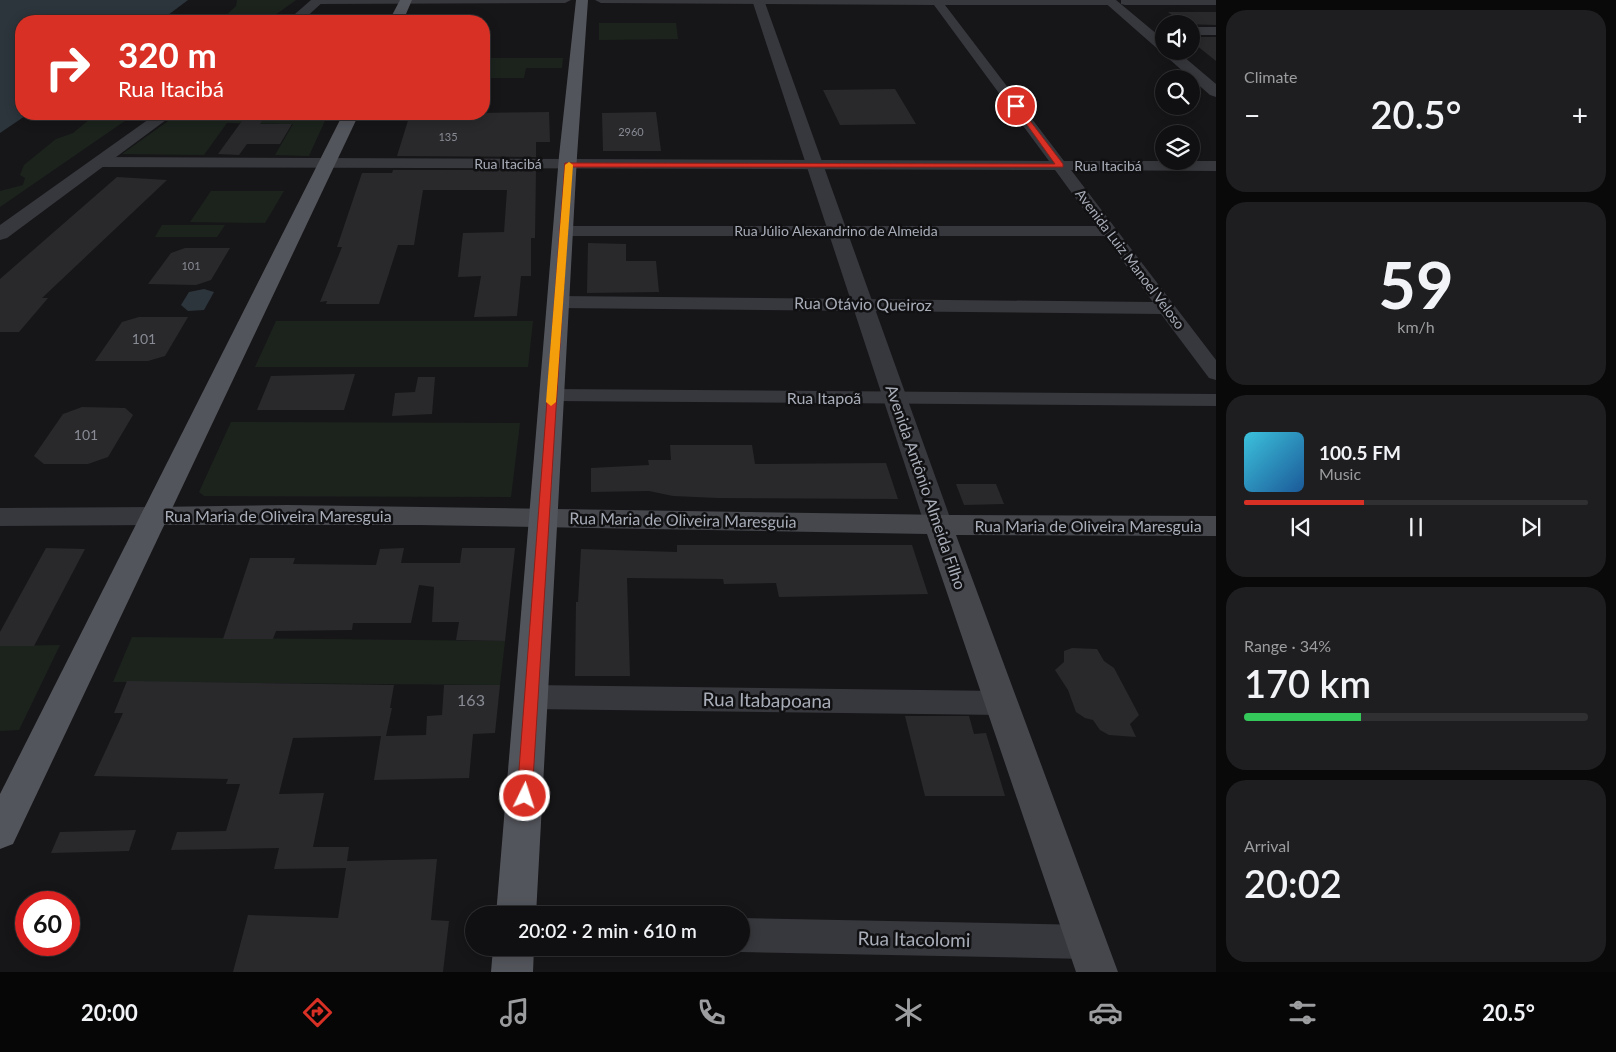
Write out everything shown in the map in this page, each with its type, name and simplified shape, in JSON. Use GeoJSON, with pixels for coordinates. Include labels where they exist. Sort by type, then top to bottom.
{"type":"FeatureCollection","features":[{"type":"Feature","properties":{"kind":"main road"},"geometry":{"type":"LineString","coordinates":[[399,15],[406,0]]}},
{"type":"Feature","properties":{"kind":"main road"},"geometry":{"type":"LineString","coordinates":[[517,906],[567,165],[582,0]]}},
{"type":"Feature","properties":{"kind":"main road"},"geometry":{"type":"LineString","coordinates":[[0,832],[348,120]]}},
{"type":"Feature","properties":{"kind":"main road","name":"Rua Maria de Oliveira Maresguia"},"geometry":{"type":"LineString","coordinates":[[154,516],[543,516],[939,526],[1216,526]]}},
{"type":"Feature","properties":{"kind":"main road","name":"Avenida Antônio Almeida Filho"},"geometry":{"type":"LineString","coordinates":[[939,526],[1092,957]]}},
{"type":"Feature","properties":{"kind":"main road"},"geometry":{"type":"LineString","coordinates":[[512,972],[513,956]]}},
{"type":"Feature","properties":{"kind":"street"},"geometry":{"type":"LineString","coordinates":[[301,15],[319,0],[565,0]]}},
{"type":"Feature","properties":{"kind":"street"},"geometry":{"type":"LineString","coordinates":[[601,0],[1216,2]]}},
{"type":"Feature","properties":{"kind":"street","name":"Avenida Antônio Almeida Filho"},"geometry":{"type":"LineString","coordinates":[[758,0],[813,165],[939,526]]}},
{"type":"Feature","properties":{"kind":"street","name":"Avenida Luiz Manoel Veloso"},"geometry":{"type":"LineString","coordinates":[[937,1],[1216,374]]}},
{"type":"Feature","properties":{"kind":"street"},"geometry":{"type":"LineString","coordinates":[[1116,1],[1155,40]]}},
{"type":"Feature","properties":{"kind":"street"},"geometry":{"type":"LineString","coordinates":[[1116,1],[1155,27]]}},
{"type":"Feature","properties":{"kind":"street"},"geometry":{"type":"LineString","coordinates":[[1144,31],[1155,32]]}},
{"type":"Feature","properties":{"kind":"street"},"geometry":{"type":"LineString","coordinates":[[1200,32],[1216,32]]}},
{"type":"Feature","properties":{"kind":"street"},"geometry":{"type":"LineString","coordinates":[[1179,60],[1216,92]]}},
{"type":"Feature","properties":{"kind":"street"},"geometry":{"type":"LineString","coordinates":[[1196,60],[1216,77]]}},
{"type":"Feature","properties":{"kind":"street"},"geometry":{"type":"LineString","coordinates":[[0,234],[158,120]]}},
{"type":"Feature","properties":{"kind":"street","name":"Rua Itacibá"},"geometry":{"type":"LineString","coordinates":[[100,162],[1216,166]]}},
{"type":"Feature","properties":{"kind":"street","name":"Rua Júlio Alexandrino de Almeida"},"geometry":{"type":"LineString","coordinates":[[564,230],[1109,231]]}},
{"type":"Feature","properties":{"kind":"street","name":"Rua Otávio Queiroz"},"geometry":{"type":"LineString","coordinates":[[559,302],[1167,308]]}},
{"type":"Feature","properties":{"kind":"street","name":"Rua Itapoã"},"geometry":{"type":"LineString","coordinates":[[552,395],[1216,400]]}},
{"type":"Feature","properties":{"kind":"street","name":"Rua Maria de Oliveira Maresguia"},"geometry":{"type":"LineString","coordinates":[[0,517],[154,516]]}},
{"type":"Feature","properties":{"kind":"street","name":"Rua Itabapoana"},"geometry":{"type":"LineString","coordinates":[[532,697],[1002,704]]}},
{"type":"Feature","properties":{"kind":"street","name":"Rua Itacolomi"},"geometry":{"type":"LineString","coordinates":[[750,936],[1092,957]]}},
{"type":"Feature","properties":{"kind":"shaded area"},"geometry":{"type":"Polygon","coordinates":[[[0,0],[188,0],[168,15],[15,15],[15,120],[19,120],[0,133],[0,0]]]}},
{"type":"Feature","properties":{"kind":"shaded area"},"geometry":{"type":"Polygon","coordinates":[[[237,0],[296,0],[275,15],[226,15],[236,6],[237,0]]]}},
{"type":"Feature","properties":{"kind":"shaded area"},"geometry":{"type":"Polygon","coordinates":[[[599,23],[676,23],[678,39],[599,40],[599,23]]]}},
{"type":"Feature","properties":{"kind":"shaded area"},"geometry":{"type":"Polygon","coordinates":[[[490,58],[563,58],[562,68],[526,68],[524,78],[490,78],[490,58]]]}},
{"type":"Feature","properties":{"kind":"shaded area"},"geometry":{"type":"Polygon","coordinates":[[[89,120],[126,120],[0,207],[0,191],[23,185],[25,178],[20,175],[24,165],[56,139],[73,133],[89,120]]]}},
{"type":"Feature","properties":{"kind":"shaded area"},"geometry":{"type":"Polygon","coordinates":[[[170,120],[325,120],[309,156],[275,155],[293,124],[227,123],[204,155],[122,154],[170,120]]]}},
{"type":"Feature","properties":{"kind":"shaded area"},"geometry":{"type":"Polygon","coordinates":[[[211,191],[284,191],[265,223],[190,222],[211,191]]]}},
{"type":"Feature","properties":{"kind":"shaded area"},"geometry":{"type":"Polygon","coordinates":[[[162,225],[225,225],[217,237],[155,237],[162,225]]]}},
{"type":"Feature","properties":{"kind":"shaded area"},"geometry":{"type":"Polygon","coordinates":[[[204,289],[214,292],[204,310],[188,311],[181,305],[189,292],[204,289]]]}},
{"type":"Feature","properties":{"kind":"shaded area"},"geometry":{"type":"Polygon","coordinates":[[[276,321],[533,321],[528,367],[255,367],[276,321]]]}},
{"type":"Feature","properties":{"kind":"shaded area"},"geometry":{"type":"Polygon","coordinates":[[[231,422],[520,423],[511,497],[204,496],[199,492],[231,422]]]}},
{"type":"Feature","properties":{"kind":"shaded area"},"geometry":{"type":"Polygon","coordinates":[[[132,637],[505,641],[500,685],[113,682],[132,637]]]}},
{"type":"Feature","properties":{"kind":"shaded area"},"geometry":{"type":"Polygon","coordinates":[[[60,645],[19,730],[0,731],[0,646],[60,645]]]}},
{"type":"Feature","properties":{"kind":"building"},"geometry":{"type":"Polygon","coordinates":[[[1168,12],[1216,12],[1216,25],[1200,25],[1200,15],[1172,15],[1168,12]]]}},
{"type":"Feature","properties":{"kind":"building"},"geometry":{"type":"Polygon","coordinates":[[[1200,37],[1216,37],[1216,61],[1200,48],[1200,37]]]}},
{"type":"Feature","properties":{"kind":"building"},"geometry":{"type":"Polygon","coordinates":[[[895,89],[916,124],[840,125],[823,90],[895,89]]]}},
{"type":"Feature","properties":{"kind":"building"},"geometry":{"type":"Polygon","coordinates":[[[549,112],[550,142],[536,142],[536,157],[397,156],[408,120],[490,120],[490,113],[549,112]]]}},
{"type":"Feature","properties":{"kind":"building"},"geometry":{"type":"Polygon","coordinates":[[[656,112],[661,151],[603,151],[602,113],[656,112]]]}},
{"type":"Feature","properties":{"kind":"building"},"geometry":{"type":"Polygon","coordinates":[[[243,120],[263,120],[260,124],[292,124],[280,144],[247,144],[239,155],[218,154],[243,120]]]}},
{"type":"Feature","properties":{"kind":"building"},"geometry":{"type":"Polygon","coordinates":[[[393,170],[536,170],[535,238],[531,238],[531,276],[521,276],[517,316],[474,317],[481,276],[458,277],[463,233],[504,232],[507,190],[423,190],[414,245],[398,245],[379,304],[326,304],[327,301],[320,302],[342,247],[337,247],[362,173],[392,173],[393,170]]]}},
{"type":"Feature","properties":{"kind":"building"},"geometry":{"type":"Polygon","coordinates":[[[117,177],[167,180],[42,298],[48,298],[19,332],[0,332],[0,279],[117,177]]]}},
{"type":"Feature","properties":{"kind":"building"},"geometry":{"type":"Polygon","coordinates":[[[588,243],[626,244],[626,261],[656,261],[659,292],[587,293],[588,243]]]}},
{"type":"Feature","properties":{"kind":"building"},"geometry":{"type":"Polygon","coordinates":[[[185,248],[230,248],[211,280],[196,285],[148,284],[171,253],[185,248]]]}},
{"type":"Feature","properties":{"kind":"building"},"geometry":{"type":"Polygon","coordinates":[[[139,317],[188,317],[165,356],[148,361],[95,361],[122,322],[139,317]]]}},
{"type":"Feature","properties":{"kind":"building"},"geometry":{"type":"Polygon","coordinates":[[[355,374],[344,410],[257,410],[271,376],[355,374]]]}},
{"type":"Feature","properties":{"kind":"building"},"geometry":{"type":"Polygon","coordinates":[[[418,377],[435,377],[432,414],[392,416],[395,393],[415,392],[418,377]]]}},
{"type":"Feature","properties":{"kind":"building"},"geometry":{"type":"Polygon","coordinates":[[[82,407],[125,408],[133,415],[108,457],[88,464],[44,464],[34,456],[63,414],[82,407]]]}},
{"type":"Feature","properties":{"kind":"building"},"geometry":{"type":"Polygon","coordinates":[[[670,445],[752,445],[755,464],[886,463],[898,499],[718,498],[673,496],[649,491],[591,492],[591,468],[649,465],[648,460],[671,460],[670,445]]]}},
{"type":"Feature","properties":{"kind":"building"},"geometry":{"type":"Polygon","coordinates":[[[956,484],[996,484],[1004,504],[964,505],[956,484]]]}},
{"type":"Feature","properties":{"kind":"building"},"geometry":{"type":"Polygon","coordinates":[[[677,545],[912,545],[928,594],[779,597],[776,583],[724,584],[723,579],[627,578],[630,676],[575,676],[576,602],[578,602],[581,549],[677,552],[677,545]]]}},
{"type":"Feature","properties":{"kind":"building"},"geometry":{"type":"Polygon","coordinates":[[[46,548],[85,549],[34,646],[0,646],[0,632],[46,548]]]}},
{"type":"Feature","properties":{"kind":"building"},"geometry":{"type":"Polygon","coordinates":[[[404,548],[401,563],[460,563],[462,548],[515,548],[505,641],[456,640],[459,622],[432,622],[434,587],[419,585],[411,623],[353,623],[352,630],[276,631],[273,639],[223,639],[250,558],[295,558],[293,564],[376,565],[380,549],[404,548]]]}},
{"type":"Feature","properties":{"kind":"building"},"geometry":{"type":"Polygon","coordinates":[[[1072,648],[1097,649],[1104,661],[1114,668],[1139,715],[1130,724],[1136,737],[1109,735],[1100,730],[1093,720],[1085,718],[1076,712],[1068,690],[1055,670],[1064,662],[1064,651],[1072,648]]]}},
{"type":"Feature","properties":{"kind":"building"},"geometry":{"type":"Polygon","coordinates":[[[127,681],[394,685],[390,708],[392,708],[386,736],[426,735],[427,716],[442,715],[444,685],[500,685],[495,733],[473,734],[469,778],[374,780],[381,736],[293,738],[279,794],[324,793],[313,847],[349,847],[347,861],[437,859],[431,920],[449,921],[443,972],[233,972],[248,915],[338,918],[346,868],[274,869],[279,848],[171,850],[177,832],[226,831],[240,784],[226,784],[228,779],[94,776],[123,713],[114,713],[127,681]]]}},
{"type":"Feature","properties":{"kind":"building"},"geometry":{"type":"Polygon","coordinates":[[[905,716],[969,716],[974,734],[986,733],[1005,796],[925,796],[905,716]]]}},
{"type":"Feature","properties":{"kind":"building"},"geometry":{"type":"Polygon","coordinates":[[[136,830],[129,851],[51,853],[60,832],[136,830]]]}},
{"type":"Feature","properties":{"kind":"slow traffic"},"geometry":{"type":"LineString","coordinates":[[551,402],[559,307],[567,165],[569,165]]}},
{"type":"Feature","properties":{"kind":"route"},"geometry":{"type":"LineString","coordinates":[[525,796],[567,165],[1060,166],[1016,106]]}}]}
